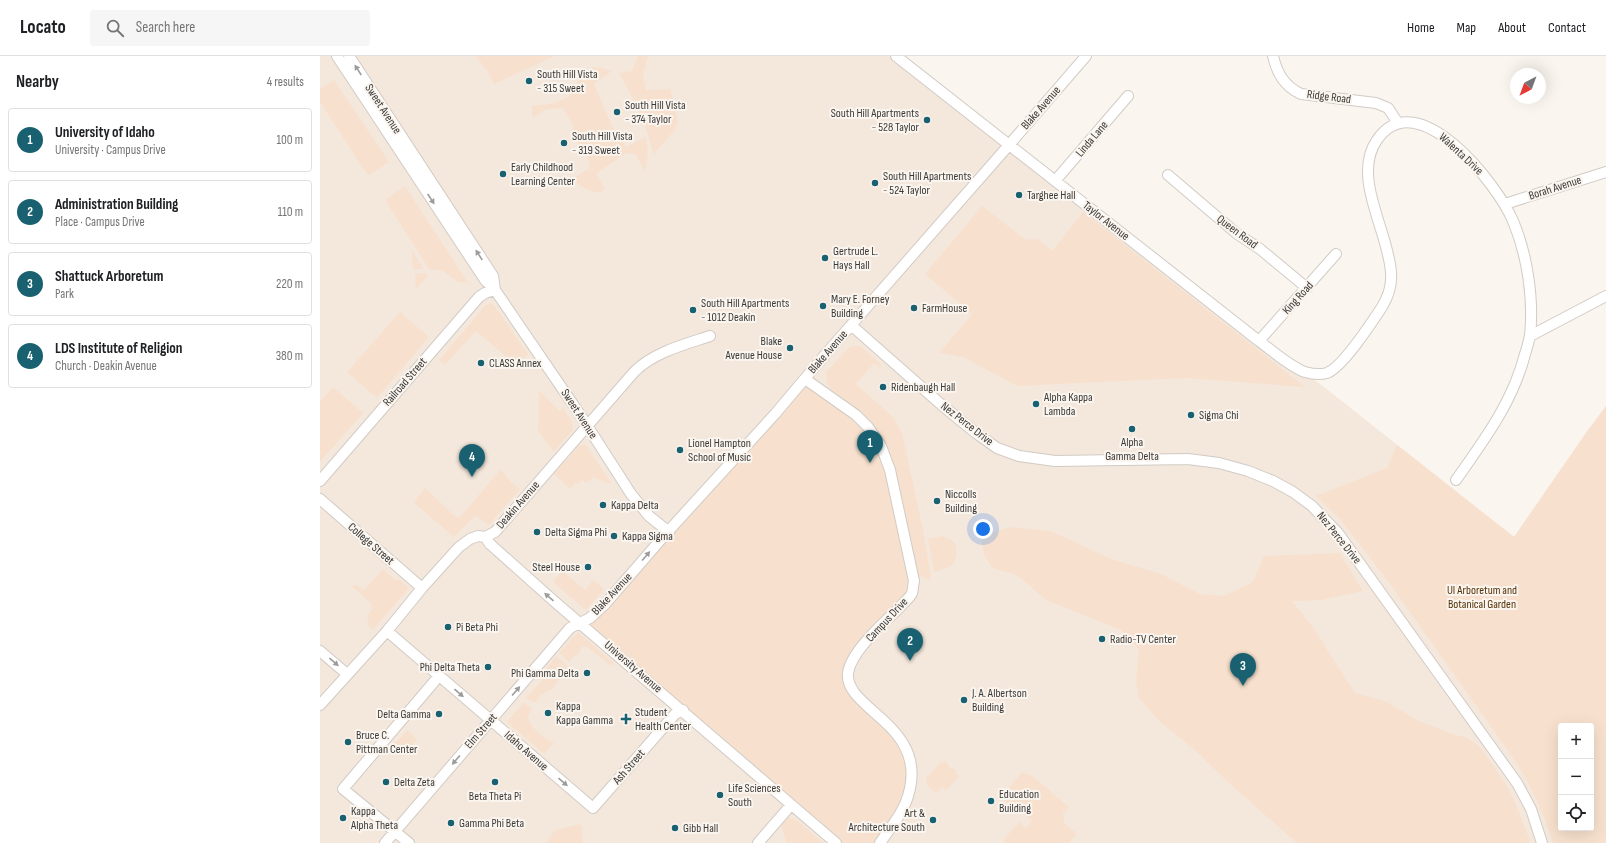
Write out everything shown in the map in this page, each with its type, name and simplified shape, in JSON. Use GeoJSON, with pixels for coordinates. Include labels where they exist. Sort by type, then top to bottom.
{"type":"FeatureCollection","features":[{"type":"Feature","properties":{"kind":"street","name":"Taylor Avenue"},"geometry":{"type":"LineString","coordinates":[[896,56],[1259,341],[1294,366],[1305,372],[1316,374],[1331,371],[1343,360],[1369,326],[1387,298],[1391,274],[1389,259],[1367,179],[1367,167],[1369,156],[1377,139],[1388,129],[1398,123]]}},
{"type":"Feature","properties":{"kind":"street","name":"Blake Avenue"},"geometry":{"type":"LineString","coordinates":[[580,622],[590,618],[606,603],[805,379],[1086,56]]}},
{"type":"Feature","properties":{"kind":"street","name":"Ridge Road"},"geometry":{"type":"LineString","coordinates":[[1273,56],[1275,66],[1280,76],[1293,90],[1301,94],[1376,103],[1388,108],[1398,123]]}},
{"type":"Feature","properties":{"kind":"street","name":"Sweet Avenue"},"geometry":{"type":"LineString","coordinates":[[343,57],[370,106],[383,126],[414,164]]}},
{"type":"Feature","properties":{"kind":"street","name":"Sweet Avenue"},"geometry":{"type":"LineString","coordinates":[[343,57],[414,164],[493,276],[495,290],[636,499],[649,516],[669,532]]}},
{"type":"Feature","properties":{"kind":"street","name":"Linda Lane"},"geometry":{"type":"LineString","coordinates":[[1055,182],[1128,96]]}},
{"type":"Feature","properties":{"kind":"street","name":"Walenta Drive"},"geometry":{"type":"LineString","coordinates":[[1398,123],[1417,123],[1434,130],[1444,136],[1466,155],[1480,171],[1505,204],[1513,221],[1529,277],[1531,311],[1530,336],[1521,370],[1503,410],[1456,480]]}},
{"type":"Feature","properties":{"kind":"street","name":"Borah Avenue"},"geometry":{"type":"LineString","coordinates":[[1505,204],[1606,172]]}},
{"type":"Feature","properties":{"kind":"street","name":"Queen Road"},"geometry":{"type":"LineString","coordinates":[[1168,175],[1236,232],[1260,249],[1307,288]]}},
{"type":"Feature","properties":{"kind":"street","name":"King Road"},"geometry":{"type":"LineString","coordinates":[[1259,341],[1336,254]]}},
{"type":"Feature","properties":{"kind":"street","name":"Railroad Street"},"geometry":{"type":"LineString","coordinates":[[320,481],[479,297],[485,293],[495,290]]}},
{"type":"Feature","properties":{"kind":"street"},"geometry":{"type":"LineString","coordinates":[[1530,336],[1606,296]]}},
{"type":"Feature","properties":{"kind":"street","name":"Nez Perce Drive"},"geometry":{"type":"LineString","coordinates":[[852,325],[944,407],[997,448],[1020,456],[1055,461],[1188,459],[1219,463],[1248,471],[1272,481],[1293,492],[1312,506],[1338,532],[1505,764],[1531,809],[1542,843]]}},
{"type":"Feature","properties":{"kind":"street","name":"Deakin Avenue"},"geometry":{"type":"LineString","coordinates":[[320,705],[387,631],[422,588],[459,547],[470,539],[478,536],[485,537],[495,532],[645,361],[710,336]]}},
{"type":"Feature","properties":{"kind":"street","name":"Campus Drive"},"geometry":{"type":"LineString","coordinates":[[805,379],[856,415],[868,427],[881,446],[890,470],[914,581],[912,594],[858,652],[851,664],[848,675],[852,689],[859,699],[897,733],[908,752],[911,766],[912,777],[908,797],[896,820],[880,843]]}},
{"type":"Feature","properties":{"kind":"street","name":"College Street"},"geometry":{"type":"LineString","coordinates":[[320,499],[422,588]]}},
{"type":"Feature","properties":{"kind":"street","name":"University Avenue"},"geometry":{"type":"LineString","coordinates":[[485,537],[490,544],[525,576],[683,710],[836,843]]}},
{"type":"Feature","properties":{"kind":"street","name":"Elm Street"},"geometry":{"type":"LineString","coordinates":[[385,843],[570,628],[580,622]]}},
{"type":"Feature","properties":{"kind":"street","name":"Idaho Avenue"},"geometry":{"type":"LineString","coordinates":[[387,631],[592,808]]}},
{"type":"Feature","properties":{"kind":"street"},"geometry":{"type":"LineString","coordinates":[[320,651],[347,674]]}},
{"type":"Feature","properties":{"kind":"street"},"geometry":{"type":"LineString","coordinates":[[409,843],[343,788],[439,676]]}},
{"type":"Feature","properties":{"kind":"street","name":"Ash Street"},"geometry":{"type":"LineString","coordinates":[[592,808],[675,714],[683,710]]}},
{"type":"Feature","properties":{"kind":"street"},"geometry":{"type":"LineString","coordinates":[[758,843],[791,805]]}},
{"type":"Feature","properties":{"kind":"shaded area"},"geometry":{"type":"Polygon","coordinates":[[[320,56],[904,56],[1514,537],[1606,406],[1606,843],[320,843],[320,56]]]}},
{"type":"Feature","properties":{"kind":"green space"},"geometry":{"type":"Polygon","coordinates":[[[476,56],[555,56],[494,84],[476,56]]]}},
{"type":"Feature","properties":{"kind":"green space"},"geometry":{"type":"Polygon","coordinates":[[[638,56],[648,56],[643,75],[646,90],[670,89],[678,122],[675,130],[653,155],[644,123],[635,102],[619,73],[632,71],[638,56]]]}},
{"type":"Feature","properties":{"kind":"green space"},"geometry":{"type":"Polygon","coordinates":[[[592,67],[612,71],[594,84],[612,126],[626,147],[646,137],[648,155],[645,171],[635,154],[626,153],[596,174],[605,189],[599,193],[586,189],[571,179],[590,168],[589,161],[570,131],[574,127],[563,108],[547,109],[532,118],[532,106],[550,104],[565,99],[574,92],[578,81],[592,67]]]}},
{"type":"Feature","properties":{"kind":"green space"},"geometry":{"type":"Polygon","coordinates":[[[334,80],[389,162],[369,175],[320,102],[320,89],[334,80]]]}},
{"type":"Feature","properties":{"kind":"green space"},"geometry":{"type":"Polygon","coordinates":[[[405,186],[468,283],[458,282],[443,271],[429,269],[385,200],[405,186]]]}},
{"type":"Feature","properties":{"kind":"green space"},"geometry":{"type":"Polygon","coordinates":[[[982,206],[1026,240],[1038,239],[1052,251],[1083,212],[1305,387],[1186,378],[1017,386],[963,357],[939,353],[972,314],[925,274],[982,206]]]}},
{"type":"Feature","properties":{"kind":"green space"},"geometry":{"type":"Polygon","coordinates":[[[413,251],[423,269],[413,269],[413,251]]]}},
{"type":"Feature","properties":{"kind":"green space"},"geometry":{"type":"Polygon","coordinates":[[[418,273],[426,273],[428,276],[416,288],[415,276],[418,273]]]}},
{"type":"Feature","properties":{"kind":"green space"},"geometry":{"type":"Polygon","coordinates":[[[490,303],[494,305],[528,354],[517,366],[476,331],[445,365],[439,360],[486,305],[490,303]]]}},
{"type":"Feature","properties":{"kind":"green space"},"geometry":{"type":"Polygon","coordinates":[[[400,312],[429,337],[377,398],[347,372],[400,312]]]}},
{"type":"Feature","properties":{"kind":"green space"},"geometry":{"type":"Polygon","coordinates":[[[852,346],[860,346],[882,365],[880,367],[874,363],[856,384],[893,417],[902,433],[923,530],[931,576],[929,580],[917,575],[892,461],[881,435],[869,420],[830,388],[827,383],[826,372],[848,348],[852,346]]]}},
{"type":"Feature","properties":{"kind":"green space"},"geometry":{"type":"Polygon","coordinates":[[[805,379],[856,415],[881,446],[912,594],[851,664],[852,689],[908,752],[908,797],[880,843],[836,843],[579,622],[590,618],[805,379]]]}},
{"type":"Feature","properties":{"kind":"green space"},"geometry":{"type":"Polygon","coordinates":[[[333,387],[363,413],[320,462],[320,402],[333,387]]]}},
{"type":"Feature","properties":{"kind":"green space"},"geometry":{"type":"Polygon","coordinates":[[[539,390],[560,412],[563,408],[573,425],[572,431],[554,452],[538,431],[539,390]]]}},
{"type":"Feature","properties":{"kind":"green space","name":"UI Arboretum and Botanical Garden"},"geometry":{"type":"Polygon","coordinates":[[[1606,406],[1606,843],[1553,843],[1537,801],[1516,762],[1388,581],[1340,519],[1316,496],[1387,468],[1397,445],[1514,537],[1606,406]]]}},
{"type":"Feature","properties":{"kind":"green space"},"geometry":{"type":"Polygon","coordinates":[[[580,445],[585,445],[587,447],[611,483],[609,484],[594,477],[586,483],[582,480],[577,484],[575,483],[570,489],[554,474],[580,445]]]}},
{"type":"Feature","properties":{"kind":"green space"},"geometry":{"type":"Polygon","coordinates":[[[501,469],[509,480],[520,489],[489,525],[475,516],[454,537],[414,503],[425,488],[456,517],[460,517],[501,469]]]}},
{"type":"Feature","properties":{"kind":"green space"},"geometry":{"type":"Polygon","coordinates":[[[1011,527],[1051,531],[1111,559],[1161,574],[1200,594],[1224,596],[1253,582],[1264,556],[1340,553],[1363,591],[1321,600],[1292,601],[1312,626],[1355,693],[1385,701],[1417,720],[1449,733],[1468,738],[1481,748],[1505,783],[1514,800],[1531,843],[1297,843],[1230,784],[1197,752],[1158,720],[1139,698],[1136,679],[1139,649],[1121,630],[1046,600],[1017,575],[992,568],[984,554],[981,536],[1011,527]]]}},
{"type":"Feature","properties":{"kind":"green space"},"geometry":{"type":"Polygon","coordinates":[[[943,536],[950,539],[956,545],[957,552],[955,561],[949,567],[934,572],[928,539],[943,536]]]}},
{"type":"Feature","properties":{"kind":"green space"},"geometry":{"type":"Polygon","coordinates":[[[383,569],[395,580],[400,580],[407,586],[408,589],[373,630],[369,626],[367,616],[372,609],[371,603],[351,586],[357,585],[364,590],[383,569]]]}},
{"type":"Feature","properties":{"kind":"green space"},"geometry":{"type":"Polygon","coordinates":[[[562,571],[585,590],[593,580],[604,589],[586,610],[553,582],[562,571]]]}},
{"type":"Feature","properties":{"kind":"green space"},"geometry":{"type":"Polygon","coordinates":[[[579,633],[614,663],[611,666],[586,646],[582,647],[578,655],[574,656],[569,662],[559,653],[576,634],[579,633]]]}},
{"type":"Feature","properties":{"kind":"green space"},"geometry":{"type":"Polygon","coordinates":[[[556,656],[568,666],[552,689],[541,695],[536,702],[532,702],[526,698],[550,671],[547,668],[556,656]]]}},
{"type":"Feature","properties":{"kind":"green space"},"geometry":{"type":"Polygon","coordinates":[[[524,702],[532,709],[528,716],[531,724],[542,735],[554,743],[544,754],[507,722],[524,702]]]}},
{"type":"Feature","properties":{"kind":"green space"},"geometry":{"type":"Polygon","coordinates":[[[407,730],[417,739],[401,757],[391,748],[407,730]]]}},
{"type":"Feature","properties":{"kind":"green space"},"geometry":{"type":"Polygon","coordinates":[[[945,760],[950,768],[957,770],[955,772],[959,776],[946,791],[942,787],[936,794],[927,785],[926,778],[942,761],[943,762],[945,760]]]}},
{"type":"Feature","properties":{"kind":"green space"},"geometry":{"type":"Polygon","coordinates":[[[1022,772],[1031,775],[1069,807],[1063,814],[1064,823],[1077,834],[1069,843],[1004,843],[1004,839],[1019,822],[1026,828],[1032,821],[1001,797],[1022,772]]]}},
{"type":"Feature","properties":{"kind":"green space"},"geometry":{"type":"Polygon","coordinates":[[[788,818],[797,820],[823,843],[787,843],[781,826],[788,818]]]}},
{"type":"Feature","properties":{"kind":"green space"},"geometry":{"type":"Polygon","coordinates":[[[581,824],[583,843],[546,843],[555,830],[581,824]]]}},
{"type":"Feature","properties":{"kind":"place","name":"South Hill Vista - 315 Sweet"},"geometry":{"type":"Point","coordinates":[529,81]}},
{"type":"Feature","properties":{"kind":"place","name":"South Hill Vista - 374 Taylor"},"geometry":{"type":"Point","coordinates":[617,112]}},
{"type":"Feature","properties":{"kind":"place","name":"South Hill Apartments - 528 Taylor"},"geometry":{"type":"Point","coordinates":[927,120]}},
{"type":"Feature","properties":{"kind":"place","name":"South Hill Vista - 319 Sweet"},"geometry":{"type":"Point","coordinates":[564,143]}},
{"type":"Feature","properties":{"kind":"place","name":"Early Childhood Learning Center"},"geometry":{"type":"Point","coordinates":[503,174]}},
{"type":"Feature","properties":{"kind":"place","name":"South Hill Apartments - 524 Taylor"},"geometry":{"type":"Point","coordinates":[875,183]}},
{"type":"Feature","properties":{"kind":"place","name":"Targhee Hall"},"geometry":{"type":"Point","coordinates":[1019,195]}},
{"type":"Feature","properties":{"kind":"place","name":"Gertrude L. Hays Hall"},"geometry":{"type":"Point","coordinates":[825,258]}},
{"type":"Feature","properties":{"kind":"place","name":"Mary E. Forney Building"},"geometry":{"type":"Point","coordinates":[823,306]}},
{"type":"Feature","properties":{"kind":"place","name":"FarmHouse"},"geometry":{"type":"Point","coordinates":[914,308]}},
{"type":"Feature","properties":{"kind":"place","name":"South Hill Apartments - 1012 Deakin"},"geometry":{"type":"Point","coordinates":[693,310]}},
{"type":"Feature","properties":{"kind":"place","name":"Blake Avenue House"},"geometry":{"type":"Point","coordinates":[790,348]}},
{"type":"Feature","properties":{"kind":"place","name":"CLASS Annex"},"geometry":{"type":"Point","coordinates":[481,363]}},
{"type":"Feature","properties":{"kind":"place","name":"Ridenbaugh Hall"},"geometry":{"type":"Point","coordinates":[883,387]}},
{"type":"Feature","properties":{"kind":"place","name":"Alpha Kappa Lambda"},"geometry":{"type":"Point","coordinates":[1036,404]}},
{"type":"Feature","properties":{"kind":"place","name":"Sigma Chi"},"geometry":{"type":"Point","coordinates":[1191,415]}},
{"type":"Feature","properties":{"kind":"place","name":"Alpha Gamma Delta"},"geometry":{"type":"Point","coordinates":[1132,429]}},
{"type":"Feature","properties":{"kind":"place","name":"Lionel Hampton School of Music"},"geometry":{"type":"Point","coordinates":[680,450]}},
{"type":"Feature","properties":{"kind":"place","name":"University of Idaho"},"geometry":{"type":"Point","coordinates":[870,463]}},
{"type":"Feature","properties":{"kind":"place","name":"LDS Institute of Religion"},"geometry":{"type":"Point","coordinates":[472,477]}},
{"type":"Feature","properties":{"kind":"place","name":"Niccolls Building"},"geometry":{"type":"Point","coordinates":[937,501]}},
{"type":"Feature","properties":{"kind":"place","name":"Kappa Delta"},"geometry":{"type":"Point","coordinates":[603,505]}},
{"type":"Feature","properties":{"kind":"place","name":"Delta Sigma Phi"},"geometry":{"type":"Point","coordinates":[537,532]}},
{"type":"Feature","properties":{"kind":"place","name":"Kappa Sigma"},"geometry":{"type":"Point","coordinates":[614,536]}},
{"type":"Feature","properties":{"kind":"place","name":"Steel House"},"geometry":{"type":"Point","coordinates":[588,567]}},
{"type":"Feature","properties":{"kind":"place","name":"Pi Beta Phi"},"geometry":{"type":"Point","coordinates":[448,627]}},
{"type":"Feature","properties":{"kind":"place","name":"Radio-TV Center"},"geometry":{"type":"Point","coordinates":[1102,639]}},
{"type":"Feature","properties":{"kind":"place","name":"Administration Building"},"geometry":{"type":"Point","coordinates":[910,661]}},
{"type":"Feature","properties":{"kind":"place","name":"Phi Delta Theta"},"geometry":{"type":"Point","coordinates":[488,667]}},
{"type":"Feature","properties":{"kind":"place","name":"Phi Gamma Delta"},"geometry":{"type":"Point","coordinates":[587,673]}},
{"type":"Feature","properties":{"kind":"place","name":"Shattuck Arboretum"},"geometry":{"type":"Point","coordinates":[1243,686]}},
{"type":"Feature","properties":{"kind":"place","name":"J. A. Albertson Building"},"geometry":{"type":"Point","coordinates":[964,700]}},
{"type":"Feature","properties":{"kind":"place","name":"Kappa Kappa Gamma"},"geometry":{"type":"Point","coordinates":[548,713]}},
{"type":"Feature","properties":{"kind":"place","name":"Delta Gamma"},"geometry":{"type":"Point","coordinates":[439,714]}},
{"type":"Feature","properties":{"kind":"place","name":"Student Health Center"},"geometry":{"type":"Point","coordinates":[626,719]}},
{"type":"Feature","properties":{"kind":"place","name":"Bruce C. Pittman Center"},"geometry":{"type":"Point","coordinates":[348,742]}},
{"type":"Feature","properties":{"kind":"place","name":"Delta Zeta"},"geometry":{"type":"Point","coordinates":[386,782]}},
{"type":"Feature","properties":{"kind":"place","name":"Beta Theta Pi"},"geometry":{"type":"Point","coordinates":[495,782]}},
{"type":"Feature","properties":{"kind":"place","name":"Life Sciences South"},"geometry":{"type":"Point","coordinates":[720,795]}},
{"type":"Feature","properties":{"kind":"place","name":"Education Building"},"geometry":{"type":"Point","coordinates":[991,801]}},
{"type":"Feature","properties":{"kind":"place","name":"Kappa Alpha Theta"},"geometry":{"type":"Point","coordinates":[343,818]}},
{"type":"Feature","properties":{"kind":"place","name":"Art & Architecture South"},"geometry":{"type":"Point","coordinates":[933,820]}},
{"type":"Feature","properties":{"kind":"place","name":"Gamma Phi Beta"},"geometry":{"type":"Point","coordinates":[451,823]}},
{"type":"Feature","properties":{"kind":"place","name":"Gibb Hall"},"geometry":{"type":"Point","coordinates":[675,828]}}]}
